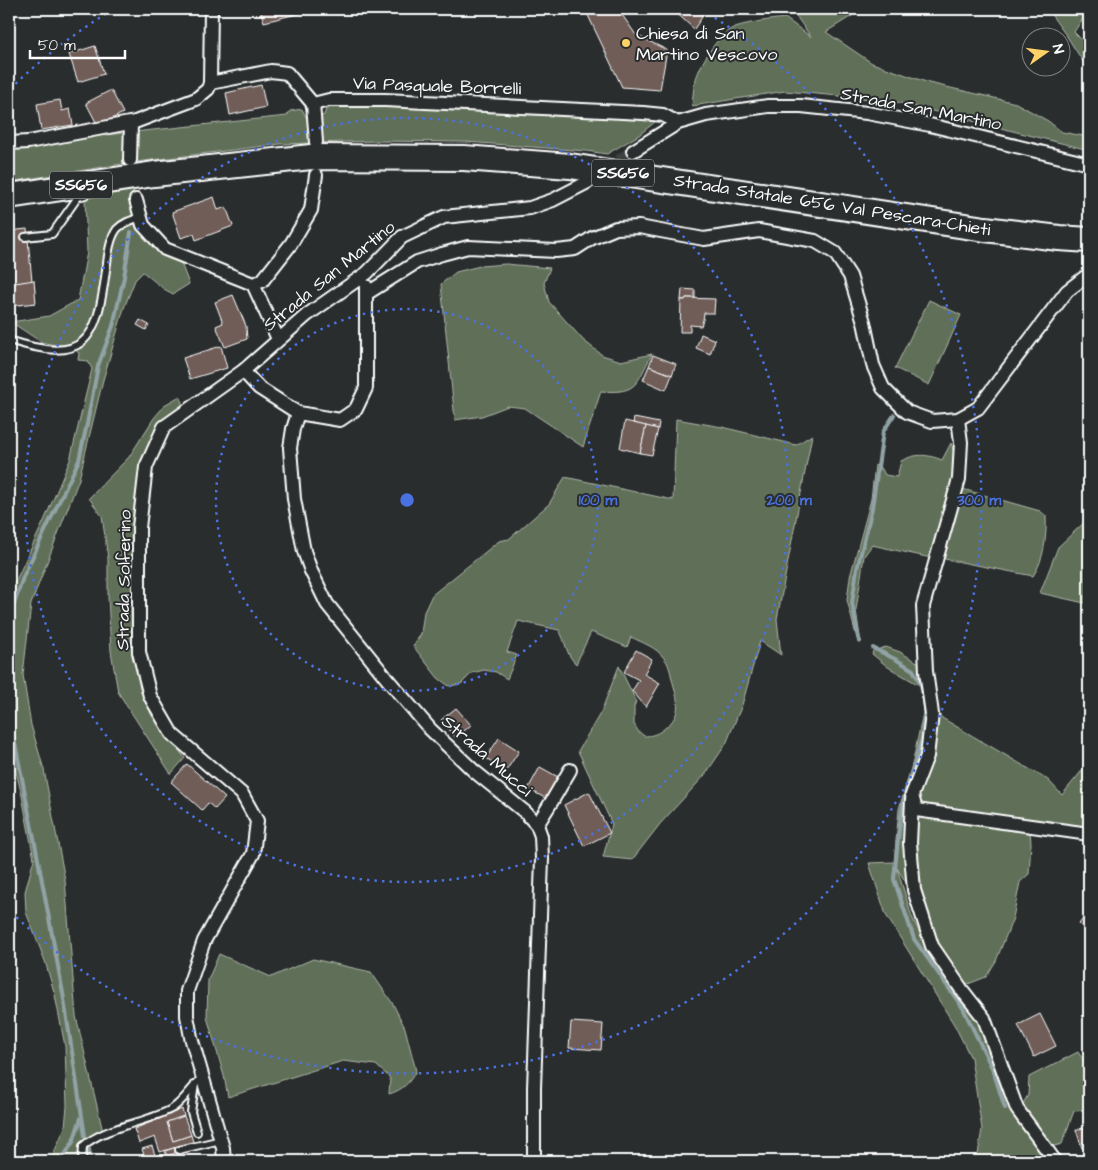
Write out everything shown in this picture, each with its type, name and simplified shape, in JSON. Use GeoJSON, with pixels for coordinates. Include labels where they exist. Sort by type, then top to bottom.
{"type":"FeatureCollection","features":[{"type":"Feature","properties":{"kind":"highway","name":"Strada Statale 656 Val Pescara-Chieti"},"geometry":{"type":"LineString","coordinates":[[9,196],[154,174],[310,157],[383,156],[484,159],[570,166],[985,229],[1089,240]]}},
{"type":"Feature","properties":{"kind":"street"},"geometry":{"type":"LineString","coordinates":[[9,143],[28,142],[131,122],[196,99],[208,89],[210,82],[211,9]]}},
{"type":"Feature","properties":{"kind":"street"},"geometry":{"type":"LineString","coordinates":[[210,82],[271,71],[288,73],[313,104],[316,142]]}},
{"type":"Feature","properties":{"kind":"street","name":"Via Pasquale Borrelli"},"geometry":{"type":"LineString","coordinates":[[313,104],[329,100],[385,100],[643,113],[662,115],[678,123]]}},
{"type":"Feature","properties":{"kind":"street","name":"Strada San Martino"},"geometry":{"type":"LineString","coordinates":[[632,151],[678,123],[706,115],[768,106],[835,108],[867,113],[930,125],[1089,164]]}},
{"type":"Feature","properties":{"kind":"street"},"geometry":{"type":"LineString","coordinates":[[130,160],[131,122]]}},
{"type":"Feature","properties":{"kind":"street"},"geometry":{"type":"LineString","coordinates":[[136,200],[143,225],[165,249],[253,284],[262,281],[291,244],[311,210],[316,175]]}},
{"type":"Feature","properties":{"kind":"street","name":"Strada San Martino"},"geometry":{"type":"LineString","coordinates":[[243,371],[307,315],[367,273],[402,237],[444,217],[530,208],[553,200],[588,182]]}},
{"type":"Feature","properties":{"kind":"street"},"geometry":{"type":"LineString","coordinates":[[366,294],[417,262],[468,247],[556,252],[575,249],[592,238],[616,228],[639,227],[704,239],[759,231],[815,241],[835,253],[850,276],[864,322],[873,365],[883,388],[907,412],[932,421],[958,419],[978,408],[1067,292],[1089,274]]}},
{"type":"Feature","properties":{"kind":"street"},"geometry":{"type":"LineString","coordinates":[[243,371],[259,388],[298,413],[340,420],[356,409],[366,388],[367,273]]}},
{"type":"Feature","properties":{"kind":"street"},"geometry":{"type":"LineString","coordinates":[[253,284],[278,339]]}},
{"type":"Feature","properties":{"kind":"street","name":"Strada Solferino"},"geometry":{"type":"LineString","coordinates":[[224,1161],[221,1140],[199,1080],[187,1016],[187,990],[204,941],[253,854],[257,822],[242,794],[172,734],[150,696],[139,652],[139,528],[146,467],[164,427],[243,371]]}},
{"type":"Feature","properties":{"kind":"street","name":"Strada Mucci"},"geometry":{"type":"LineString","coordinates":[[298,413],[290,448],[294,499],[304,551],[311,571],[327,604],[430,729],[474,771],[525,812],[537,825]]}},
{"type":"Feature","properties":{"kind":"street"},"geometry":{"type":"LineString","coordinates":[[958,419],[961,442],[959,479],[923,606],[926,671],[932,714],[927,756],[912,795],[910,843],[914,890],[932,946],[984,1018],[1017,1109],[1055,1161]]}},
{"type":"Feature","properties":{"kind":"street"},"geometry":{"type":"LineString","coordinates":[[534,1161],[534,1088],[542,859],[541,836],[537,825],[570,770]]}},
{"type":"Feature","properties":{"kind":"street"},"geometry":{"type":"LineString","coordinates":[[912,795],[916,810],[1089,834]]}},
{"type":"Feature","properties":{"kind":"lane"},"geometry":{"type":"LineString","coordinates":[[102,190],[154,174]]}},
{"type":"Feature","properties":{"kind":"lane"},"geometry":{"type":"LineString","coordinates":[[26,237],[52,234],[78,197],[93,193]]}},
{"type":"Feature","properties":{"kind":"lane"},"geometry":{"type":"LineString","coordinates":[[9,340],[28,346],[59,349],[74,348],[87,339],[100,310],[111,241],[117,230],[126,222],[141,217]]}},
{"type":"Feature","properties":{"kind":"lane"},"geometry":{"type":"LineString","coordinates":[[197,1132],[190,1112],[199,1080]]}},
{"type":"Feature","properties":{"kind":"lane"},"geometry":{"type":"LineString","coordinates":[[82,1161],[82,1146],[90,1140],[148,1119],[174,1107],[199,1080]]}},
{"type":"Feature","properties":{"kind":"lane"},"geometry":{"type":"LineString","coordinates":[[179,1150],[221,1140]]}},
{"type":"Feature","properties":{"kind":"green space"},"geometry":{"type":"Polygon","coordinates":[[[791,9],[863,9],[826,32],[872,63],[929,83],[1016,103],[1048,121],[1062,132],[1089,137],[1089,150],[892,101],[785,91],[692,106],[698,72],[711,49],[722,36],[735,27],[785,18],[811,37],[791,9]]]}},
{"type":"Feature","properties":{"kind":"green space"},"geometry":{"type":"Polygon","coordinates":[[[1047,9],[1089,9],[1074,32],[1089,47],[1089,71],[1070,41],[1070,28],[1061,28],[1047,9]]]}},
{"type":"Feature","properties":{"kind":"green space"},"geometry":{"type":"Polygon","coordinates":[[[329,101],[661,117],[639,135],[607,154],[466,142],[376,141],[280,144],[128,163],[9,182],[9,145],[287,116],[290,111],[302,109],[308,121],[324,115],[329,101]]]}},
{"type":"Feature","properties":{"kind":"green space"},"geometry":{"type":"Polygon","coordinates":[[[132,184],[139,221],[179,258],[189,284],[173,294],[143,272],[135,280],[124,308],[103,380],[79,479],[31,604],[23,675],[31,725],[44,770],[65,880],[76,1016],[103,1132],[89,1143],[93,1161],[48,1161],[53,1155],[65,1127],[67,1106],[65,1046],[55,995],[45,961],[26,912],[25,892],[34,859],[22,796],[9,743],[9,595],[70,460],[92,369],[88,361],[78,360],[79,353],[69,345],[41,342],[11,322],[49,316],[78,300],[87,252],[85,199],[92,195],[132,184]]]}},
{"type":"Feature","properties":{"kind":"green space"},"geometry":{"type":"Polygon","coordinates":[[[506,264],[550,268],[544,283],[549,302],[583,340],[602,355],[621,361],[652,354],[639,380],[629,389],[613,392],[601,391],[583,447],[525,408],[508,406],[482,416],[455,420],[441,284],[456,272],[480,266],[506,264]]]}},
{"type":"Feature","properties":{"kind":"green space"},"geometry":{"type":"Polygon","coordinates":[[[929,300],[961,315],[929,385],[895,368],[929,300]]]}},
{"type":"Feature","properties":{"kind":"green space"},"geometry":{"type":"Polygon","coordinates":[[[180,396],[184,411],[163,427],[145,467],[134,647],[139,683],[152,716],[185,758],[171,774],[118,692],[111,651],[108,558],[102,516],[89,498],[129,457],[154,418],[166,404],[180,396]]]}},
{"type":"Feature","properties":{"kind":"green space"},"geometry":{"type":"Polygon","coordinates":[[[676,419],[722,427],[796,445],[812,435],[777,619],[781,655],[760,641],[742,705],[726,744],[705,775],[660,824],[632,860],[603,857],[612,824],[578,751],[601,712],[619,666],[636,701],[634,724],[638,731],[644,736],[652,735],[660,732],[671,722],[675,717],[678,705],[668,665],[661,654],[631,637],[627,647],[591,632],[576,664],[570,656],[559,630],[518,621],[507,652],[517,655],[507,679],[496,672],[484,670],[472,673],[461,684],[449,686],[438,678],[413,646],[421,634],[424,612],[432,595],[499,541],[509,539],[549,504],[565,477],[673,500],[676,419]]]}},
{"type":"Feature","properties":{"kind":"green space"},"geometry":{"type":"Polygon","coordinates":[[[951,443],[955,456],[955,467],[931,558],[872,545],[864,556],[856,610],[861,643],[858,643],[847,600],[850,577],[871,499],[875,465],[882,469],[885,475],[897,477],[901,461],[922,455],[942,460],[951,443]]]}},
{"type":"Feature","properties":{"kind":"green space"},"geometry":{"type":"Polygon","coordinates":[[[959,488],[1040,511],[1046,516],[1044,548],[1040,563],[1033,576],[940,558],[959,488]]]}},
{"type":"Feature","properties":{"kind":"green space"},"geometry":{"type":"Polygon","coordinates":[[[1089,518],[1089,604],[1040,593],[1058,547],[1089,518]]]}},
{"type":"Feature","properties":{"kind":"green space"},"geometry":{"type":"Polygon","coordinates":[[[886,647],[900,652],[919,663],[919,651],[928,653],[935,707],[942,718],[1048,780],[1062,795],[1089,762],[1089,832],[926,809],[933,819],[1030,831],[1029,874],[1020,882],[1013,918],[996,961],[986,977],[968,984],[955,973],[897,868],[912,917],[929,952],[967,1004],[983,1030],[1051,1161],[977,1161],[982,1129],[971,1058],[955,1026],[886,915],[869,863],[894,862],[899,809],[913,761],[924,708],[921,686],[888,667],[872,654],[873,651],[886,647]]]}},
{"type":"Feature","properties":{"kind":"green space"},"geometry":{"type":"Polygon","coordinates":[[[219,954],[271,977],[313,959],[371,972],[393,1004],[405,1028],[416,1071],[414,1075],[402,1088],[389,1094],[390,1078],[376,1065],[343,1061],[228,1097],[207,1017],[208,980],[219,954]]]}},
{"type":"Feature","properties":{"kind":"green space"},"geometry":{"type":"Polygon","coordinates":[[[1078,1052],[1089,1068],[1089,1110],[1074,1111],[1062,1144],[1051,1147],[1021,1107],[1028,1095],[1029,1077],[1078,1052]]]}},
{"type":"Feature","properties":{"kind":"building"},"geometry":{"type":"Polygon","coordinates":[[[9,9],[16,9],[9,20],[9,9]]]}},
{"type":"Feature","properties":{"kind":"building"},"geometry":{"type":"Polygon","coordinates":[[[260,9],[300,9],[301,13],[264,22],[260,9]]]}},
{"type":"Feature","properties":{"kind":"building","name":"Chiesa di San Martino Vescovo"},"geometry":{"type":"Polygon","coordinates":[[[585,9],[618,9],[636,35],[667,50],[660,90],[622,87],[585,9]]]}},
{"type":"Feature","properties":{"kind":"building","name":"Chiesa di San Martino Vescovo"},"geometry":{"type":"Polygon","coordinates":[[[672,9],[702,9],[702,17],[694,29],[672,9]]]}},
{"type":"Feature","properties":{"kind":"building"},"geometry":{"type":"Polygon","coordinates":[[[95,46],[104,74],[78,82],[69,54],[95,46]]]}},
{"type":"Feature","properties":{"kind":"building"},"geometry":{"type":"Polygon","coordinates":[[[261,85],[266,107],[230,115],[226,93],[261,85]]]}},
{"type":"Feature","properties":{"kind":"building"},"geometry":{"type":"Polygon","coordinates":[[[111,90],[123,113],[98,126],[86,103],[111,90]]]}},
{"type":"Feature","properties":{"kind":"building"},"geometry":{"type":"Polygon","coordinates":[[[60,100],[62,111],[70,109],[73,125],[41,130],[37,104],[60,100]]]}},
{"type":"Feature","properties":{"kind":"building"},"geometry":{"type":"Polygon","coordinates":[[[214,197],[218,210],[226,207],[233,226],[196,240],[194,234],[181,238],[172,212],[214,197]]]}},
{"type":"Feature","properties":{"kind":"building"},"geometry":{"type":"Polygon","coordinates":[[[27,229],[32,281],[9,284],[9,231],[27,229]]]}},
{"type":"Feature","properties":{"kind":"building"},"geometry":{"type":"Polygon","coordinates":[[[34,280],[36,303],[9,306],[9,284],[34,280]]]}},
{"type":"Feature","properties":{"kind":"building"},"geometry":{"type":"Polygon","coordinates":[[[682,289],[695,290],[695,298],[681,300],[682,289]]]}},
{"type":"Feature","properties":{"kind":"building"},"geometry":{"type":"Polygon","coordinates":[[[233,295],[246,326],[247,339],[225,347],[216,326],[223,323],[215,302],[233,295]]]}},
{"type":"Feature","properties":{"kind":"building"},"geometry":{"type":"Polygon","coordinates":[[[686,298],[715,299],[714,313],[704,313],[701,326],[690,325],[690,332],[680,332],[681,300],[686,298]]]}},
{"type":"Feature","properties":{"kind":"building"},"geometry":{"type":"Polygon","coordinates":[[[140,320],[149,325],[146,330],[137,325],[140,320]]]}},
{"type":"Feature","properties":{"kind":"building"},"geometry":{"type":"Polygon","coordinates":[[[701,334],[715,340],[710,354],[696,348],[701,334]]]}},
{"type":"Feature","properties":{"kind":"building"},"geometry":{"type":"Polygon","coordinates":[[[221,346],[227,368],[190,379],[183,358],[221,346]]]}},
{"type":"Feature","properties":{"kind":"building"},"geometry":{"type":"Polygon","coordinates":[[[653,355],[676,364],[672,375],[649,366],[653,355]]]}},
{"type":"Feature","properties":{"kind":"building"},"geometry":{"type":"Polygon","coordinates":[[[649,366],[672,375],[666,390],[643,380],[649,366]]]}},
{"type":"Feature","properties":{"kind":"building"},"geometry":{"type":"Polygon","coordinates":[[[634,418],[659,423],[658,429],[633,423],[634,418]]]}},
{"type":"Feature","properties":{"kind":"building"},"geometry":{"type":"Polygon","coordinates":[[[625,421],[646,426],[640,453],[620,448],[625,421]]]}},
{"type":"Feature","properties":{"kind":"building"},"geometry":{"type":"Polygon","coordinates":[[[646,426],[658,429],[652,455],[640,453],[646,426]]]}},
{"type":"Feature","properties":{"kind":"building"},"geometry":{"type":"Polygon","coordinates":[[[636,650],[652,659],[644,674],[660,683],[646,707],[632,691],[639,680],[624,672],[636,650]]]}},
{"type":"Feature","properties":{"kind":"building"},"geometry":{"type":"Polygon","coordinates":[[[456,708],[471,725],[456,738],[441,720],[456,708]]]}},
{"type":"Feature","properties":{"kind":"building"},"geometry":{"type":"Polygon","coordinates":[[[499,738],[519,751],[506,771],[486,758],[499,738]]]}},
{"type":"Feature","properties":{"kind":"building"},"geometry":{"type":"Polygon","coordinates":[[[187,764],[225,798],[215,809],[208,803],[202,810],[171,782],[187,764]]]}},
{"type":"Feature","properties":{"kind":"building"},"geometry":{"type":"Polygon","coordinates":[[[540,767],[558,777],[547,799],[528,789],[540,767]]]}},
{"type":"Feature","properties":{"kind":"building"},"geometry":{"type":"Polygon","coordinates":[[[589,792],[610,833],[584,846],[564,805],[589,792]]]}},
{"type":"Feature","properties":{"kind":"building"},"geometry":{"type":"Polygon","coordinates":[[[1089,911],[1089,933],[1079,924],[1089,911]]]}},
{"type":"Feature","properties":{"kind":"building"},"geometry":{"type":"Polygon","coordinates":[[[1040,1014],[1056,1046],[1034,1057],[1018,1025],[1040,1014]]]}},
{"type":"Feature","properties":{"kind":"building"},"geometry":{"type":"Polygon","coordinates":[[[571,1022],[603,1024],[601,1050],[569,1048],[571,1022]]]}},
{"type":"Feature","properties":{"kind":"building"},"geometry":{"type":"Polygon","coordinates":[[[182,1109],[184,1116],[167,1122],[173,1141],[191,1135],[193,1142],[160,1152],[155,1137],[139,1143],[134,1129],[182,1109]]]}},
{"type":"Feature","properties":{"kind":"building"},"geometry":{"type":"Polygon","coordinates":[[[184,1116],[191,1135],[173,1141],[167,1122],[184,1116]]]}},
{"type":"Feature","properties":{"kind":"building"},"geometry":{"type":"Polygon","coordinates":[[[1089,1126],[1089,1146],[1082,1148],[1076,1130],[1089,1126]]]}},
{"type":"Feature","properties":{"kind":"building"},"geometry":{"type":"Polygon","coordinates":[[[152,1146],[156,1158],[146,1161],[142,1149],[152,1146]]]}},
{"type":"Feature","properties":{"kind":"building"},"geometry":{"type":"Polygon","coordinates":[[[177,1147],[178,1152],[167,1156],[165,1151],[177,1147]]]}},
{"type":"Feature","properties":{"kind":"waterway"},"geometry":{"type":"LineString","coordinates":[[9,620],[23,577],[79,460],[98,366],[113,326],[124,277],[131,232]]}},
{"type":"Feature","properties":{"kind":"waterway"},"geometry":{"type":"LineString","coordinates":[[860,641],[852,603],[857,569],[872,508],[883,432],[894,415]]}},
{"type":"Feature","properties":{"kind":"waterway"},"geometry":{"type":"LineString","coordinates":[[873,648],[913,670],[921,684],[925,708],[922,737],[904,799],[894,879],[914,939],[963,1008],[993,1070],[1005,1108]]}},
{"type":"Feature","properties":{"kind":"waterway"},"geometry":{"type":"LineString","coordinates":[[9,713],[63,993],[85,1136]]}},
{"type":"Feature","properties":{"kind":"waterway"},"geometry":{"type":"LineString","coordinates":[[61,1161],[73,1142],[81,1118]]}},
{"type":"Feature","properties":{"kind":"waterway"},"geometry":{"type":"LineString","coordinates":[[87,1145],[91,1161]]}},
{"type":"Feature","properties":{"kind":"tunnel"},"geometry":{"type":"LineString","coordinates":[[604,171],[633,151]]}},
{"type":"Feature","properties":{"kind":"place","name":"Chiesa di San Martino Vescovo"},"geometry":{"type":"Point","coordinates":[626,43]}}]}
